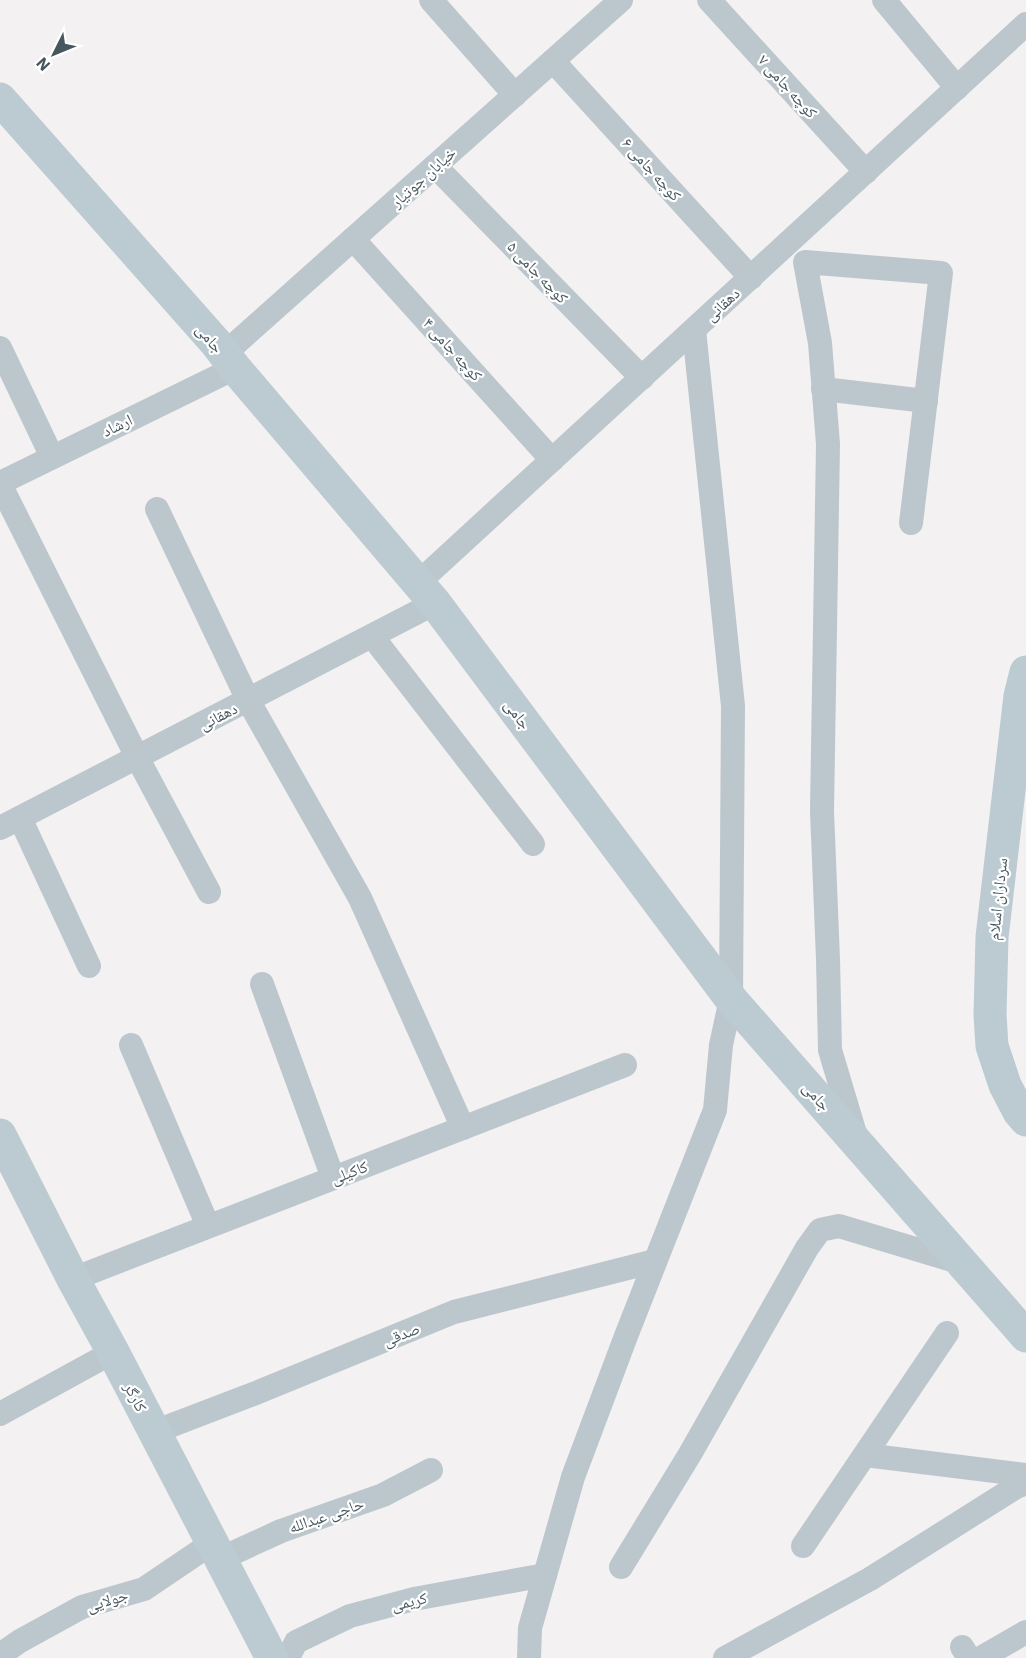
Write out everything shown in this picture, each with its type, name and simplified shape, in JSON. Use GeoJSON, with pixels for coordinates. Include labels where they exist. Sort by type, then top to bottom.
{"type":"FeatureCollection","features":[{"type":"Feature","properties":{"kind":"street"},"geometry":{"type":"LineString","coordinates":[[431,0],[515,95]]}},
{"type":"Feature","properties":{"kind":"street","name":"خیابان جوتیار"},"geometry":{"type":"LineString","coordinates":[[229,361],[353,239],[621,0]]}},
{"type":"Feature","properties":{"kind":"street","name":"کوچه جامی ۷"},"geometry":{"type":"LineString","coordinates":[[710,0],[866,172]]}},
{"type":"Feature","properties":{"kind":"street"},"geometry":{"type":"LineString","coordinates":[[884,0],[957,88]]}},
{"type":"Feature","properties":{"kind":"street","name":"دهقانی"},"geometry":{"type":"LineString","coordinates":[[10,823],[372,636],[427,593],[552,460],[1026,24]]}},
{"type":"Feature","properties":{"kind":"street","name":"کوچه جامی ۶"},"geometry":{"type":"LineString","coordinates":[[553,61],[751,278]]}},
{"type":"Feature","properties":{"kind":"street","name":"جامی"},"geometry":{"type":"LineString","coordinates":[[0,99],[229,361],[427,593],[732,999],[1026,1336]]}},
{"type":"Feature","properties":{"kind":"street","name":"کوچه جامی ۵"},"geometry":{"type":"LineString","coordinates":[[435,166],[642,378]]}},
{"type":"Feature","properties":{"kind":"street"},"geometry":{"type":"LineString","coordinates":[[794,237],[805,262],[820,343],[828,444],[822,811],[830,1050],[858,1143]]}},
{"type":"Feature","properties":{"kind":"street","name":"کوچه جامی ۴"},"geometry":{"type":"LineString","coordinates":[[353,239],[552,460]]}},
{"type":"Feature","properties":{"kind":"street"},"geometry":{"type":"LineString","coordinates":[[805,262],[941,273],[910,523]]}},
{"type":"Feature","properties":{"kind":"street"},"geometry":{"type":"LineString","coordinates":[[529,1658],[530,1628],[573,1477],[715,1110],[721,1045],[732,999],[733,706],[694,330]]}},
{"type":"Feature","properties":{"kind":"street"},"geometry":{"type":"LineString","coordinates":[[0,348],[52,457]]}},
{"type":"Feature","properties":{"kind":"street","name":"ارشاد"},"geometry":{"type":"LineString","coordinates":[[0,483],[229,361]]}},
{"type":"Feature","properties":{"kind":"street"},"geometry":{"type":"LineString","coordinates":[[824,389],[926,401]]}},
{"type":"Feature","properties":{"kind":"street"},"geometry":{"type":"LineString","coordinates":[[0,483],[137,758],[208,892]]}},
{"type":"Feature","properties":{"kind":"street"},"geometry":{"type":"LineString","coordinates":[[157,508],[248,700],[360,898],[463,1128]]}},
{"type":"Feature","properties":{"kind":"street"},"geometry":{"type":"LineString","coordinates":[[372,636],[533,844]]}},
{"type":"Feature","properties":{"kind":"street","name":"سرداران اسلام"},"geometry":{"type":"LineString","coordinates":[[1026,672],[1020,696],[992,937],[990,1015],[993,1046],[1005,1085],[1019,1112],[1026,1120]]}},
{"type":"Feature","properties":{"kind":"street"},"geometry":{"type":"LineString","coordinates":[[10,823],[89,966]]}},
{"type":"Feature","properties":{"kind":"street"},"geometry":{"type":"LineString","coordinates":[[262,984],[333,1178]]}},
{"type":"Feature","properties":{"kind":"street"},"geometry":{"type":"LineString","coordinates":[[131,1045],[208,1226]]}},
{"type":"Feature","properties":{"kind":"street","name":"کاکیلی"},"geometry":{"type":"LineString","coordinates":[[73,1279],[625,1065]]}},
{"type":"Feature","properties":{"kind":"street","name":"کارگر"},"geometry":{"type":"LineString","coordinates":[[3,1148],[113,1352],[271,1658]]}},
{"type":"Feature","properties":{"kind":"street"},"geometry":{"type":"LineString","coordinates":[[621,1567],[690,1454],[807,1248],[820,1230],[839,1226],[962,1263]]}},
{"type":"Feature","properties":{"kind":"street","name":"صدقی"},"geometry":{"type":"LineString","coordinates":[[154,1432],[454,1312],[655,1261]]}},
{"type":"Feature","properties":{"kind":"street"},"geometry":{"type":"LineString","coordinates":[[803,1546],[946,1333]]}},
{"type":"Feature","properties":{"kind":"street"},"geometry":{"type":"LineString","coordinates":[[0,1414],[113,1352]]}},
{"type":"Feature","properties":{"kind":"street"},"geometry":{"type":"LineString","coordinates":[[865,1455],[1026,1475]]}},
{"type":"Feature","properties":{"kind":"street","name":"حاجی عبدالله"},"geometry":{"type":"LineString","coordinates":[[216,1551],[383,1495],[431,1470]]}},
{"type":"Feature","properties":{"kind":"street"},"geometry":{"type":"LineString","coordinates":[[725,1658],[870,1579],[1016,1487],[1026,1483]]}},
{"type":"Feature","properties":{"kind":"street","name":"جولایی"},"geometry":{"type":"LineString","coordinates":[[0,1655],[20,1641],[82,1607],[144,1589],[216,1551]]}},
{"type":"Feature","properties":{"kind":"street","name":"کریمی"},"geometry":{"type":"LineString","coordinates":[[288,1658],[296,1642],[350,1616],[414,1599],[545,1575]]}},
{"type":"Feature","properties":{"kind":"street"},"geometry":{"type":"LineString","coordinates":[[971,1654],[1026,1632]]}}]}
